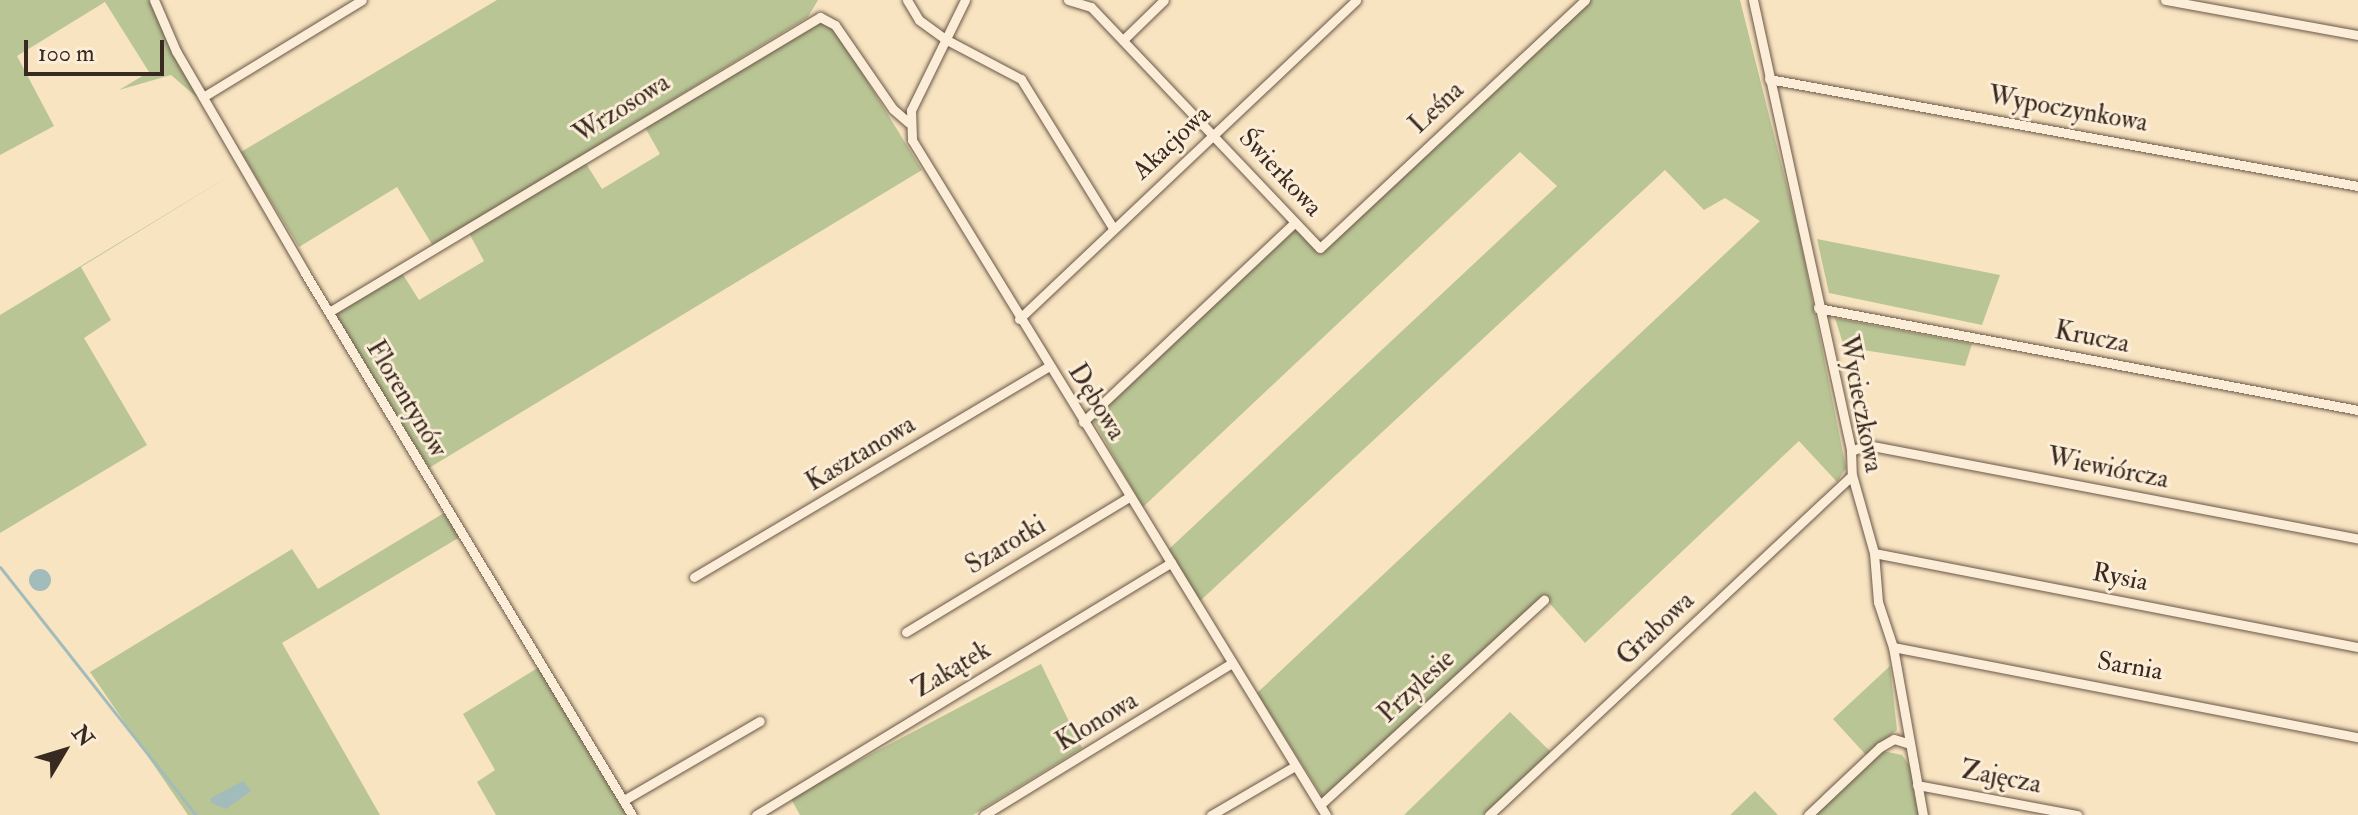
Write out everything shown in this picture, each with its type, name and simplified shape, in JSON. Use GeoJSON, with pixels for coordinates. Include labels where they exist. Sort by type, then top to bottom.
{"type":"FeatureCollection","features":[{"type":"Feature","properties":{"kind":"street","name":"Florentynów"},"geometry":{"type":"LineString","coordinates":[[154,0],[203,97],[329,312],[632,815]]}},
{"type":"Feature","properties":{"kind":"street"},"geometry":{"type":"LineString","coordinates":[[203,97],[362,0]]}},
{"type":"Feature","properties":{"kind":"street"},"geometry":{"type":"LineString","coordinates":[[907,0],[919,20],[945,39],[1021,79],[1113,228]]}},
{"type":"Feature","properties":{"kind":"street"},"geometry":{"type":"LineString","coordinates":[[909,123],[965,0]]}},
{"type":"Feature","properties":{"kind":"street","name":"Świerkowa"},"geometry":{"type":"LineString","coordinates":[[1068,0],[1091,7],[1320,248]]}},
{"type":"Feature","properties":{"kind":"street"},"geometry":{"type":"LineString","coordinates":[[1123,40],[1164,0]]}},
{"type":"Feature","properties":{"kind":"street","name":"Akacjowa"},"geometry":{"type":"LineString","coordinates":[[1019,319],[1356,0]]}},
{"type":"Feature","properties":{"kind":"street","name":"Leśna"},"geometry":{"type":"LineString","coordinates":[[1320,248],[1585,0]]}},
{"type":"Feature","properties":{"kind":"street","name":"Wycieczkowa"},"geometry":{"type":"LineString","coordinates":[[1753,0],[1851,451],[1852,475],[1874,553],[1878,602],[1893,647],[1907,743],[1923,815]]}},
{"type":"Feature","properties":{"kind":"street"},"geometry":{"type":"LineString","coordinates":[[2165,0],[2358,35]]}},
{"type":"Feature","properties":{"kind":"street","name":"Wrzosowa"},"geometry":{"type":"LineString","coordinates":[[329,312],[820,17],[835,25],[893,109],[909,123]]}},
{"type":"Feature","properties":{"kind":"street","name":"Wypoczynkowa"},"geometry":{"type":"LineString","coordinates":[[1769,79],[2358,186]]}},
{"type":"Feature","properties":{"kind":"street","name":"Dębowa"},"geometry":{"type":"LineString","coordinates":[[909,123],[924,163],[1326,815]]}},
{"type":"Feature","properties":{"kind":"street"},"geometry":{"type":"LineString","coordinates":[[1083,422],[1295,222]]}},
{"type":"Feature","properties":{"kind":"street","name":"Krucza"},"geometry":{"type":"LineString","coordinates":[[1818,308],[2358,410]]}},
{"type":"Feature","properties":{"kind":"street","name":"Kasztanowa"},"geometry":{"type":"LineString","coordinates":[[694,577],[1049,366]]}},
{"type":"Feature","properties":{"kind":"street","name":"Wiewiórcza"},"geometry":{"type":"LineString","coordinates":[[1851,451],[1867,445],[2358,539]]}},
{"type":"Feature","properties":{"kind":"street","name":"Grabowa"},"geometry":{"type":"LineString","coordinates":[[1489,815],[1852,475]]}},
{"type":"Feature","properties":{"kind":"street","name":"Szarotki"},"geometry":{"type":"LineString","coordinates":[[906,632],[1129,497]]}},
{"type":"Feature","properties":{"kind":"street","name":"Rysia"},"geometry":{"type":"LineString","coordinates":[[1874,553],[2358,647]]}},
{"type":"Feature","properties":{"kind":"street","name":"Zakątek"},"geometry":{"type":"LineString","coordinates":[[756,815],[1171,563]]}},
{"type":"Feature","properties":{"kind":"street","name":"Przylesie"},"geometry":{"type":"LineString","coordinates":[[1320,805],[1544,600]]}},
{"type":"Feature","properties":{"kind":"street","name":"Sarnia"},"geometry":{"type":"LineString","coordinates":[[1893,647],[2358,737]]}},
{"type":"Feature","properties":{"kind":"street","name":"Klonowa"},"geometry":{"type":"LineString","coordinates":[[984,815],[1232,663]]}},
{"type":"Feature","properties":{"kind":"street"},"geometry":{"type":"LineString","coordinates":[[624,800],[760,721]]}},
{"type":"Feature","properties":{"kind":"street"},"geometry":{"type":"LineString","coordinates":[[1808,815],[1880,747],[1894,739],[1907,743]]}},
{"type":"Feature","properties":{"kind":"street"},"geometry":{"type":"LineString","coordinates":[[1211,815],[1295,766]]}},
{"type":"Feature","properties":{"kind":"street","name":"Zajęcza"},"geometry":{"type":"LineString","coordinates":[[1917,785],[2077,815]]}},
{"type":"Feature","properties":{"kind":"green space"},"geometry":{"type":"Polygon","coordinates":[[[0,0],[151,0],[172,53],[200,100],[171,75],[119,90],[149,72],[105,2],[17,56],[54,126],[0,155],[0,0]]]}},
{"type":"Feature","properties":{"kind":"green space"},"geometry":{"type":"Polygon","coordinates":[[[497,0],[818,0],[808,17],[433,246],[397,187],[299,247],[241,152],[497,0]]]}},
{"type":"Feature","properties":{"kind":"green space"},"geometry":{"type":"Polygon","coordinates":[[[1591,0],[1740,0],[1800,238],[1846,468],[1837,482],[1799,441],[1585,643],[1543,596],[1324,799],[1257,693],[1760,221],[1725,198],[1704,210],[1665,170],[1200,601],[1168,550],[1557,186],[1520,152],[1143,507],[1093,420],[1296,226],[1321,250],[1591,0]]]}},
{"type":"Feature","properties":{"kind":"green space"},"geometry":{"type":"Polygon","coordinates":[[[816,23],[834,27],[922,170],[429,468],[336,318],[337,311],[402,273],[419,300],[484,261],[469,233],[585,162],[602,189],[660,154],[642,122],[816,23]]]}},
{"type":"Feature","properties":{"kind":"green space"},"geometry":{"type":"Polygon","coordinates":[[[239,170],[81,267],[111,320],[84,338],[147,445],[0,533],[0,315],[239,170]]]}},
{"type":"Feature","properties":{"kind":"green space"},"geometry":{"type":"Polygon","coordinates":[[[1817,239],[2000,275],[1982,325],[1829,293],[1817,239]]]}},
{"type":"Feature","properties":{"kind":"green space"},"geometry":{"type":"Polygon","coordinates":[[[1835,318],[1972,344],[1965,366],[1844,347],[1835,318]]]}},
{"type":"Feature","properties":{"kind":"green space"},"geometry":{"type":"Polygon","coordinates":[[[444,513],[460,537],[282,643],[380,815],[188,815],[90,672],[292,549],[318,589],[444,513]]]}},
{"type":"Feature","properties":{"kind":"green space"},"geometry":{"type":"Polygon","coordinates":[[[1041,664],[1082,748],[973,815],[800,815],[790,797],[1041,664]]]}},
{"type":"Feature","properties":{"kind":"green space"},"geometry":{"type":"Polygon","coordinates":[[[1890,666],[1897,730],[1866,755],[1833,719],[1890,666]]]}},
{"type":"Feature","properties":{"kind":"green space"},"geometry":{"type":"Polygon","coordinates":[[[539,667],[627,815],[496,815],[477,782],[495,770],[463,714],[539,667]]]}},
{"type":"Feature","properties":{"kind":"green space"},"geometry":{"type":"Polygon","coordinates":[[[1510,712],[1551,752],[1483,815],[1404,815],[1510,712]]]}},
{"type":"Feature","properties":{"kind":"green space"},"geometry":{"type":"Polygon","coordinates":[[[1883,751],[1902,755],[1911,768],[1920,815],[1811,815],[1883,751]]]}},
{"type":"Feature","properties":{"kind":"green space"},"geometry":{"type":"Polygon","coordinates":[[[1755,791],[1778,815],[1730,815],[1755,791]]]}},
{"type":"Feature","properties":{"kind":"water"},"geometry":{"type":"Polygon","coordinates":[[[40,569],[48,572],[51,580],[48,588],[40,591],[32,588],[29,580],[32,572],[40,569]]]}},
{"type":"Feature","properties":{"kind":"water"},"geometry":{"type":"Polygon","coordinates":[[[243,781],[251,791],[226,809],[211,803],[211,798],[243,781]]]}},
{"type":"Feature","properties":{"kind":"waterway"},"geometry":{"type":"LineString","coordinates":[[0,567],[196,815]]}}]}
